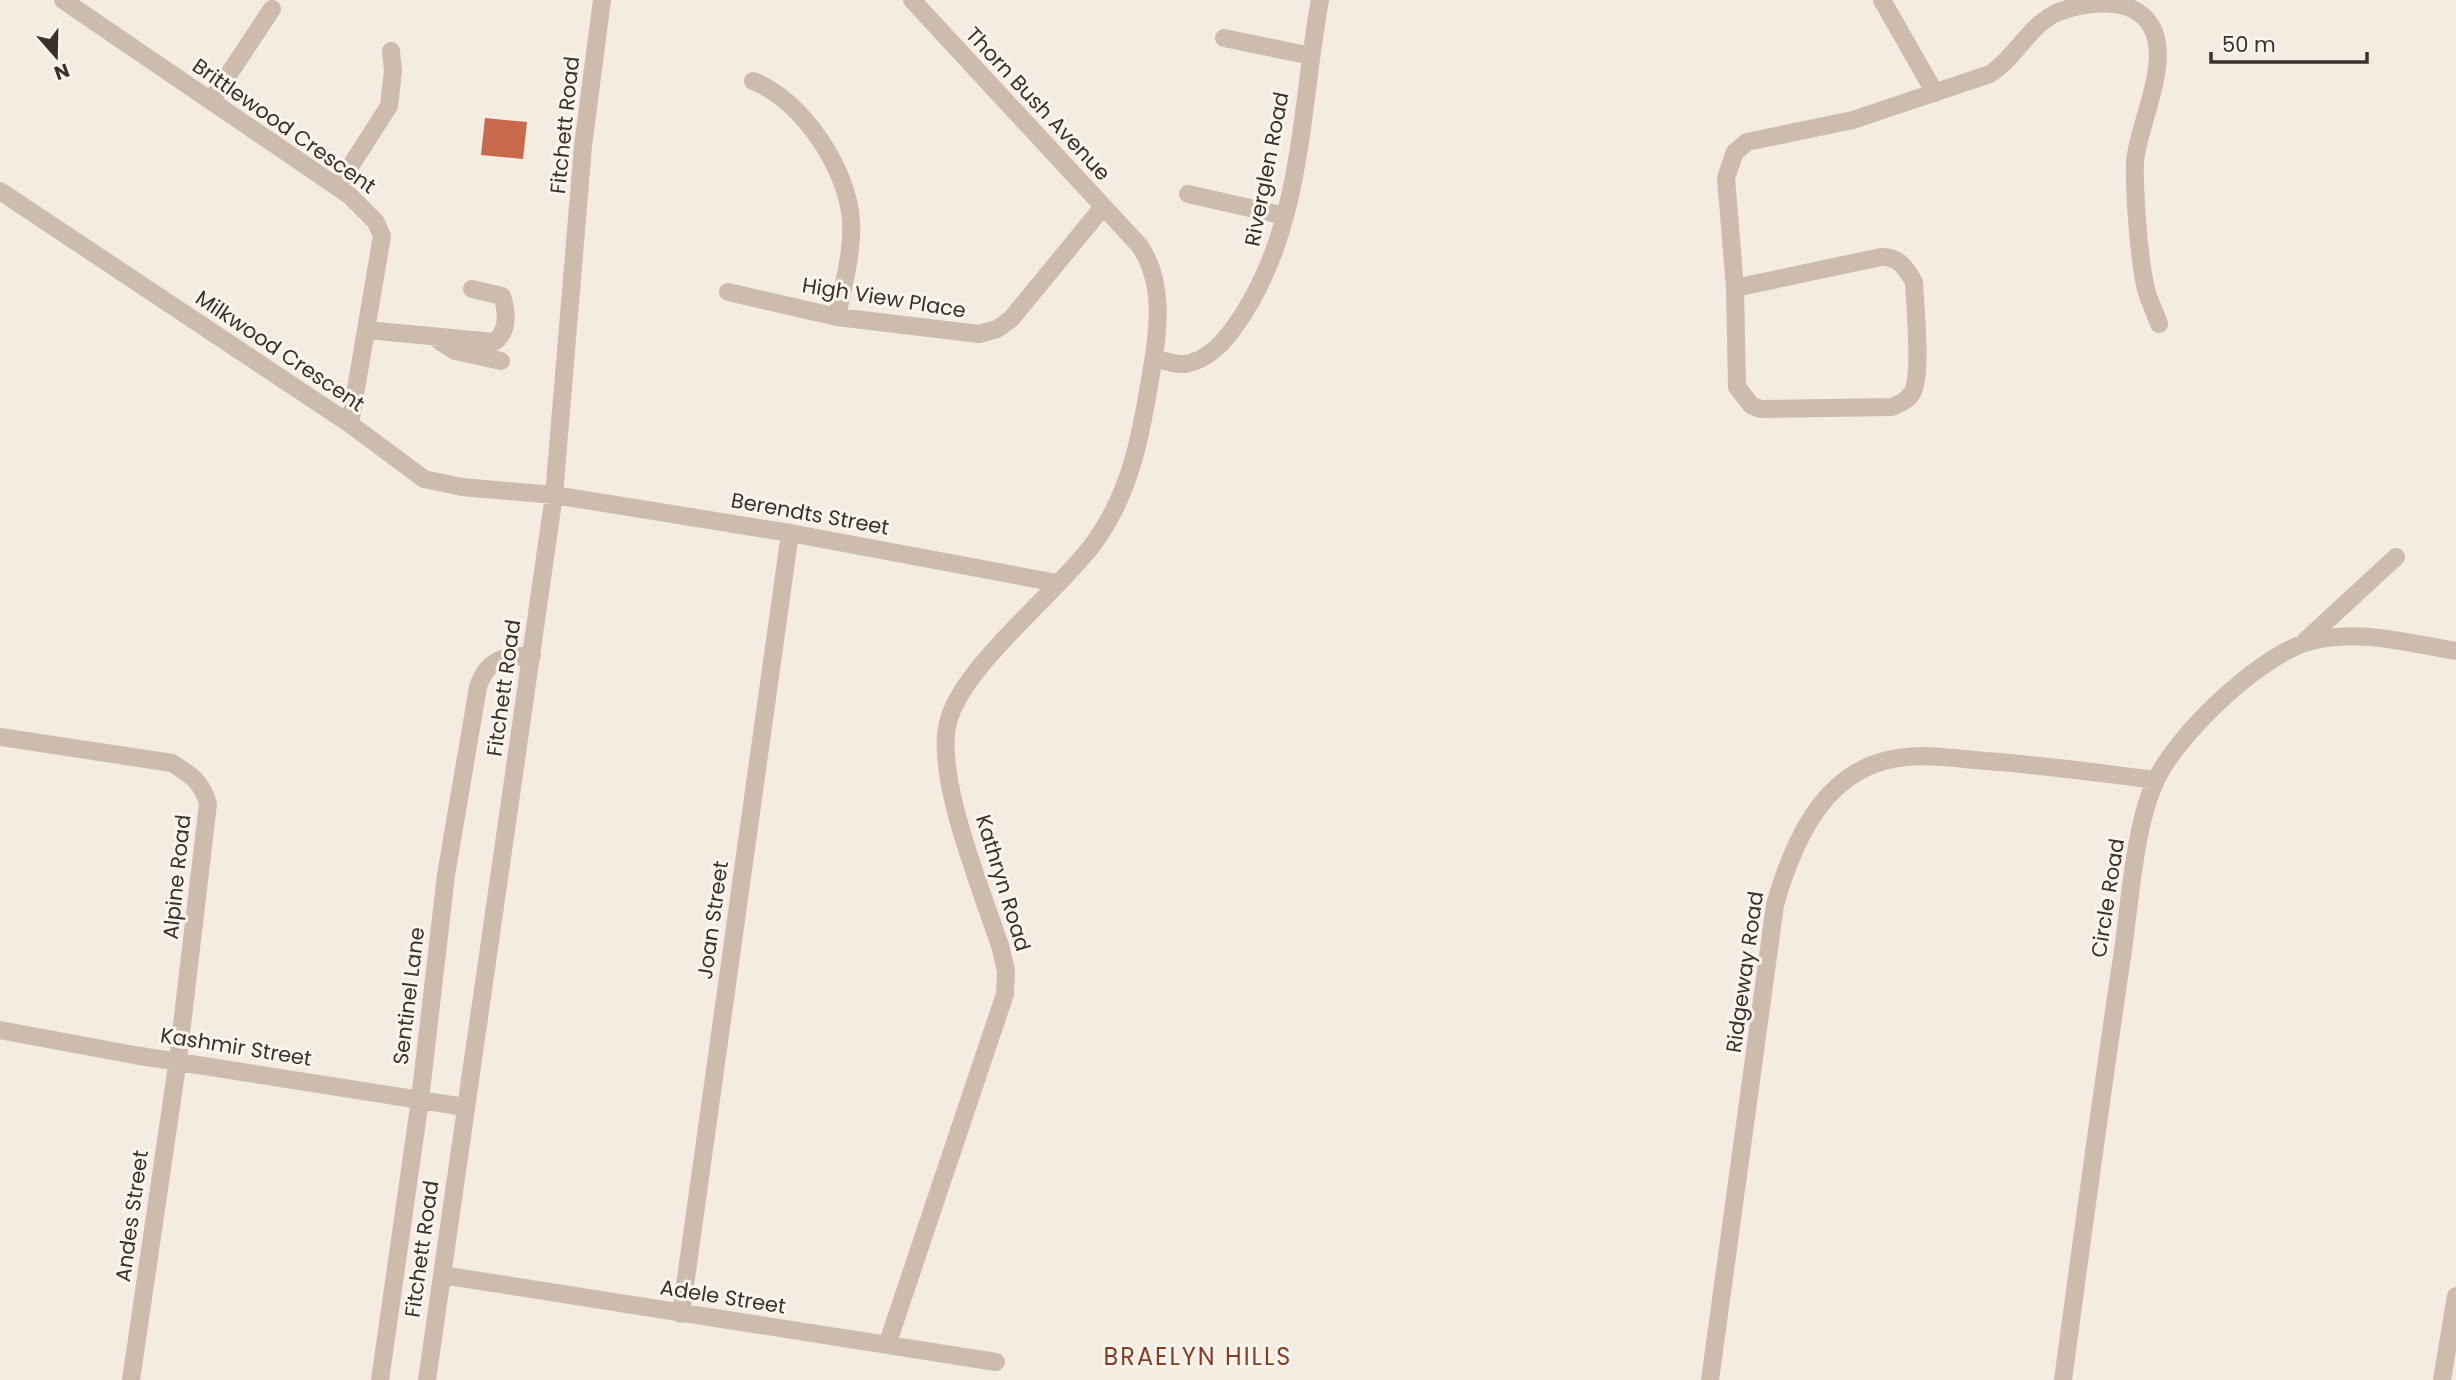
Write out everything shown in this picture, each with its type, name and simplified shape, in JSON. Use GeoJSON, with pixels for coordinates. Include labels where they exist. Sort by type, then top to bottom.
{"type":"FeatureCollection","features":[{"type":"Feature","properties":{"kind":"street","name":"Brittlewood Crescent"},"geometry":{"type":"LineString","coordinates":[[63,0],[337,187],[365,209],[382,236],[350,424]]}},
{"type":"Feature","properties":{"kind":"street","name":"Fitchett Road"},"geometry":{"type":"LineString","coordinates":[[426,1380],[554,495],[583,146],[602,0]]}},
{"type":"Feature","properties":{"kind":"street","name":"Thorn Bush Avenue"},"geometry":{"type":"LineString","coordinates":[[912,0],[1139,245],[1153,271],[1157,290],[1154,358]]}},
{"type":"Feature","properties":{"kind":"street","name":"Riverglen Road"},"geometry":{"type":"LineString","coordinates":[[1154,358],[1182,364],[1208,355],[1227,338],[1255,298],[1271,266],[1296,164],[1320,0]]}},
{"type":"Feature","properties":{"kind":"street"},"geometry":{"type":"LineString","coordinates":[[1882,0],[1934,93]]}},
{"type":"Feature","properties":{"kind":"street"},"geometry":{"type":"LineString","coordinates":[[1735,288],[1881,257],[1896,259],[1907,269],[1914,282],[1917,378],[1910,397],[1892,407],[1760,409],[1751,405],[1737,387],[1735,288],[1726,178],[1735,152],[1757,139],[1853,120],[1990,74],[2003,66],[2045,19],[2068,9],[2116,2],[2134,10],[2146,21],[2157,41],[2159,65],[2135,160],[2146,289],[2160,324]]}},
{"type":"Feature","properties":{"kind":"street"},"geometry":{"type":"LineString","coordinates":[[211,101],[272,9]]}},
{"type":"Feature","properties":{"kind":"street"},"geometry":{"type":"LineString","coordinates":[[1224,38],[1311,56]]}},
{"type":"Feature","properties":{"kind":"street"},"geometry":{"type":"LineString","coordinates":[[337,187],[386,115],[393,71],[391,51]]}},
{"type":"Feature","properties":{"kind":"street"},"geometry":{"type":"LineString","coordinates":[[753,81],[770,88],[800,114],[828,154],[844,191],[850,214],[850,242],[837,317]]}},
{"type":"Feature","properties":{"kind":"street","name":"Milkwood Crescent"},"geometry":{"type":"LineString","coordinates":[[0,191],[350,424],[424,479],[462,487],[554,495]]}},
{"type":"Feature","properties":{"kind":"street"},"geometry":{"type":"LineString","coordinates":[[1188,194],[1285,216]]}},
{"type":"Feature","properties":{"kind":"street","name":"High View Place"},"geometry":{"type":"LineString","coordinates":[[728,292],[837,317],[954,334],[979,334],[997,329],[1029,300],[1103,207]]}},
{"type":"Feature","properties":{"kind":"street"},"geometry":{"type":"LineString","coordinates":[[367,330],[494,342],[499,339],[506,318],[502,296],[472,289]]}},
{"type":"Feature","properties":{"kind":"street"},"geometry":{"type":"LineString","coordinates":[[436,337],[455,351],[501,361]]}},
{"type":"Feature","properties":{"kind":"street","name":"Kathryn Road"},"geometry":{"type":"LineString","coordinates":[[887,1345],[1005,994],[1006,971],[950,790],[945,761],[949,717],[962,693],[985,664],[1103,530],[1138,451],[1154,358]]}},
{"type":"Feature","properties":{"kind":"street","name":"Berendts Street"},"geometry":{"type":"LineString","coordinates":[[554,495],[790,533],[1057,583]]}},
{"type":"Feature","properties":{"kind":"street","name":"Joan Street"},"geometry":{"type":"LineString","coordinates":[[681,1314],[790,533]]}},
{"type":"Feature","properties":{"kind":"street"},"geometry":{"type":"LineString","coordinates":[[2303,643],[2396,557]]}},
{"type":"Feature","properties":{"kind":"street","name":"Circle Road"},"geometry":{"type":"LineString","coordinates":[[2063,1380],[2135,871],[2156,780],[2192,729],[2232,689],[2280,655],[2303,643],[2327,637],[2368,637],[2456,651]]}},
{"type":"Feature","properties":{"kind":"street","name":"Sentinel Lane"},"geometry":{"type":"LineString","coordinates":[[380,1380],[420,1100],[446,875],[478,687],[482,673],[494,662],[532,655]]}},
{"type":"Feature","properties":{"kind":"street","name":"Alpine Road"},"geometry":{"type":"LineString","coordinates":[[0,737],[120,752],[172,763],[195,777],[204,790],[208,804],[207,827],[178,1059]]}},
{"type":"Feature","properties":{"kind":"street","name":"Ridgeway Road"},"geometry":{"type":"LineString","coordinates":[[1710,1380],[1775,905],[1787,862],[1802,829],[1820,803],[1845,780],[1866,768],[1884,760],[1908,757],[2042,765],[2156,780]]}},
{"type":"Feature","properties":{"kind":"street","name":"Kashmir Street"},"geometry":{"type":"LineString","coordinates":[[0,1030],[134,1055],[178,1059],[465,1107]]}},
{"type":"Feature","properties":{"kind":"street","name":"Andes Street"},"geometry":{"type":"LineString","coordinates":[[131,1380],[178,1059]]}},
{"type":"Feature","properties":{"kind":"street","name":"Adele Street"},"geometry":{"type":"LineString","coordinates":[[442,1275],[996,1362]]}},
{"type":"Feature","properties":{"kind":"street"},"geometry":{"type":"LineString","coordinates":[[2442,1380],[2456,1296]]}},
{"type":"Feature","properties":{"kind":"building"},"geometry":{"type":"Polygon","coordinates":[[[485,118],[527,122],[523,159],[481,155],[485,118]]]}},
{"type":"Feature","properties":{"kind":"district","name":"BRAELYN HILLS"},"geometry":{"type":"Point","coordinates":[1198,1357]}}]}
